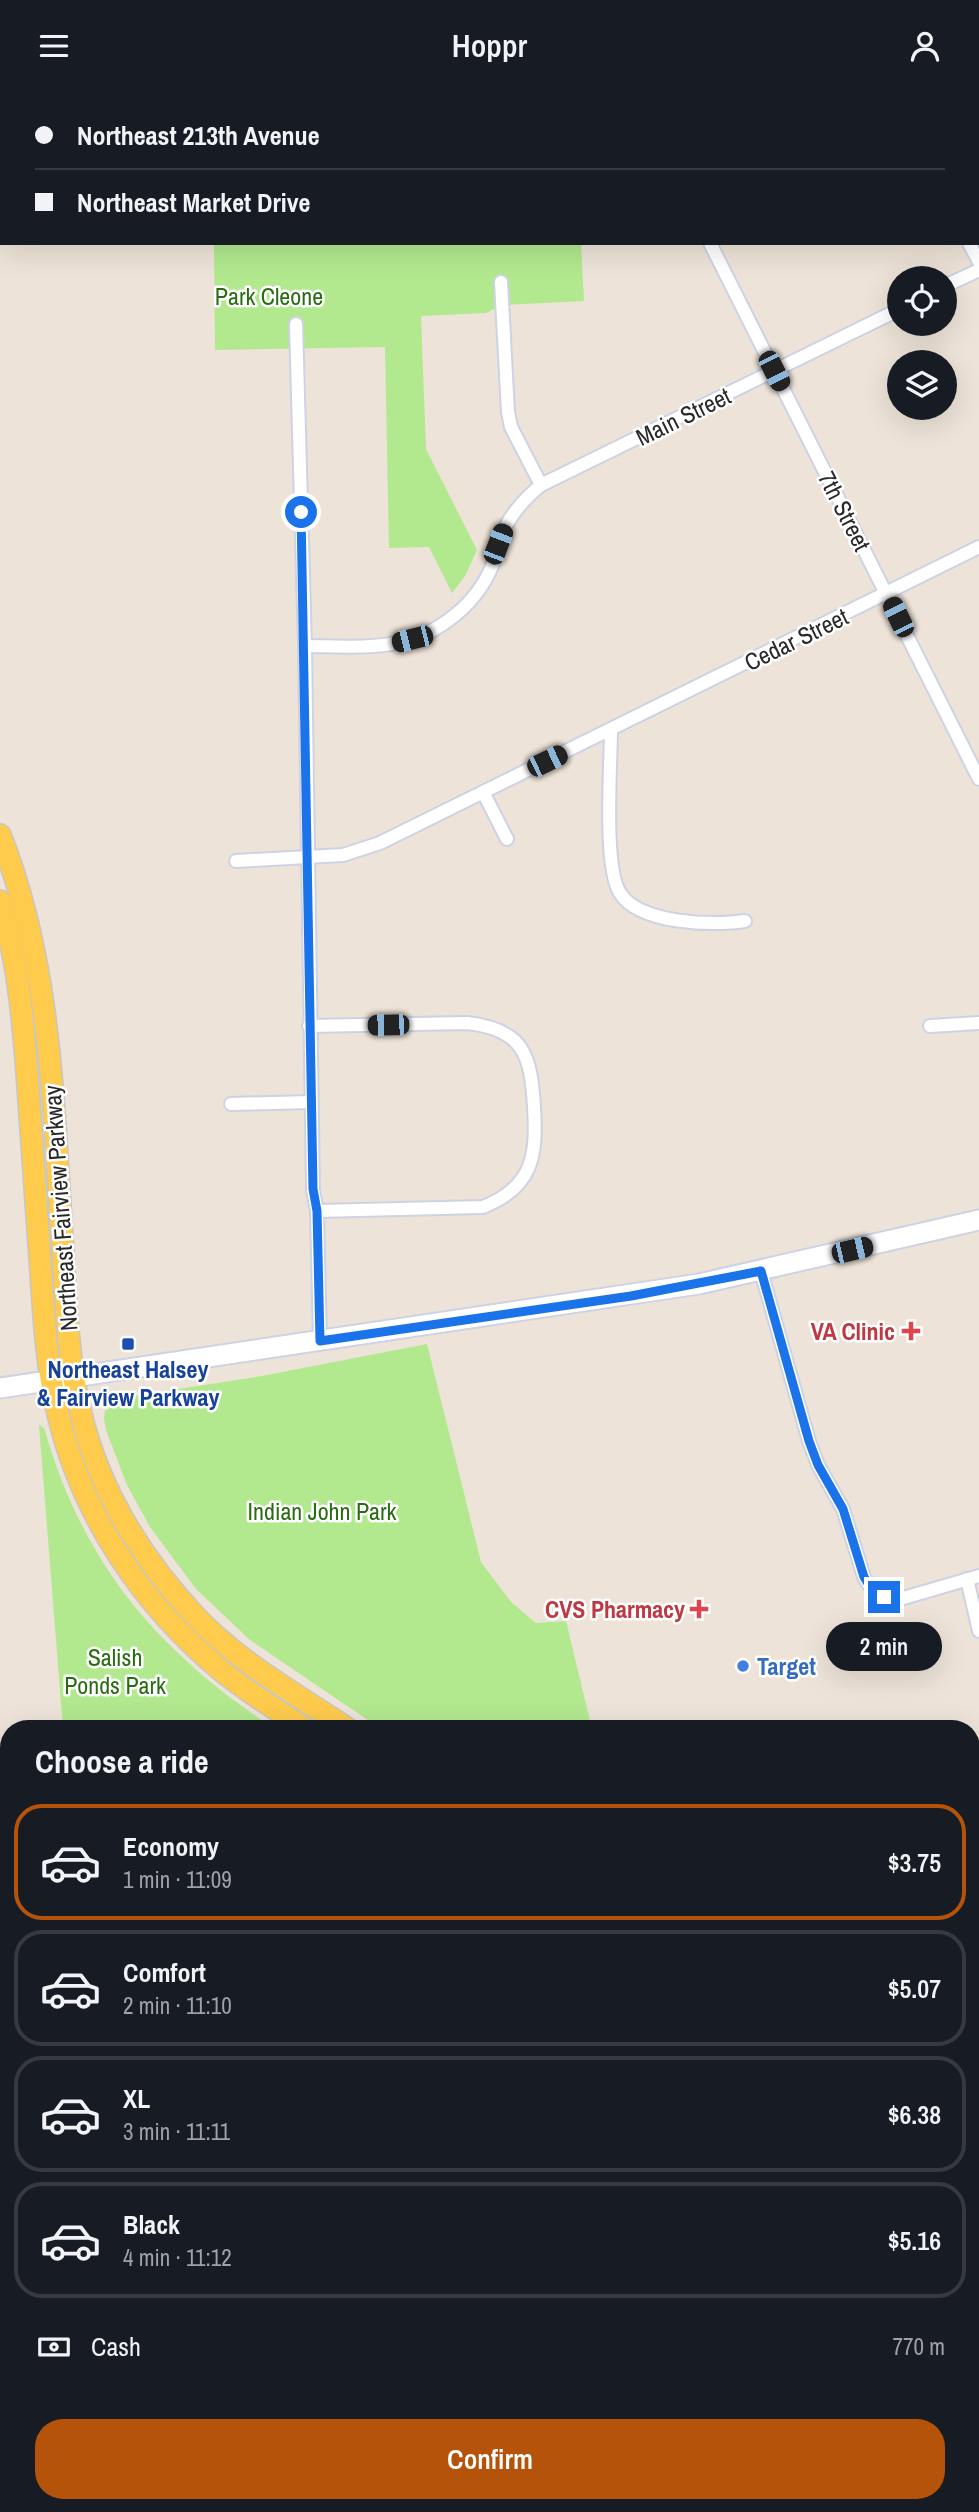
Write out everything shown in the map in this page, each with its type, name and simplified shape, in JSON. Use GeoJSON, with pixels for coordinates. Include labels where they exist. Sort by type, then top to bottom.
{"type":"FeatureCollection","features":[{"type":"Feature","properties":{"kind":"main road","name":"Northeast Fairview Parkway"},"geometry":{"type":"LineString","coordinates":[[0,835],[26,912],[42,995],[49,1057],[69,1343],[80,1410],[110,1496],[138,1543],[196,1617],[253,1665],[335,1720]]}},
{"type":"Feature","properties":{"kind":"main road","name":"Northeast Fairview Parkway"},"geometry":{"type":"LineString","coordinates":[[0,901],[12,945],[21,1002],[46,1345],[58,1414],[82,1487],[102,1528],[137,1581],[173,1625],[225,1673],[293,1720]]}},
{"type":"Feature","properties":{"kind":"main road"},"geometry":{"type":"LineString","coordinates":[[0,1388],[631,1296],[761,1271],[979,1220]]}},
{"type":"Feature","properties":{"kind":"street","name":"7th Street"},"geometry":{"type":"LineString","coordinates":[[711,245],[979,779]]}},
{"type":"Feature","properties":{"kind":"street"},"geometry":{"type":"LineString","coordinates":[[970,245],[979,262]]}},
{"type":"Feature","properties":{"kind":"street"},"geometry":{"type":"LineString","coordinates":[[957,280],[979,269]]}},
{"type":"Feature","properties":{"kind":"street"},"geometry":{"type":"LineString","coordinates":[[501,282],[508,412],[511,427],[541,485]]}},
{"type":"Feature","properties":{"kind":"street","name":"Main Street"},"geometry":{"type":"LineString","coordinates":[[305,646],[396,643],[412,639],[442,625],[479,590],[495,560],[498,544],[509,520],[524,499],[541,485],[887,315]]}},
{"type":"Feature","properties":{"kind":"street"},"geometry":{"type":"LineString","coordinates":[[296,324],[305,646],[309,1026],[320,1341]]}},
{"type":"Feature","properties":{"kind":"street","name":"Cedar Street"},"geometry":{"type":"LineString","coordinates":[[236,861],[343,855],[380,843],[979,547]]}},
{"type":"Feature","properties":{"kind":"street"},"geometry":{"type":"LineString","coordinates":[[611,729],[611,848],[619,893],[639,910],[657,915],[716,924],[745,921]]}},
{"type":"Feature","properties":{"kind":"street"},"geometry":{"type":"LineString","coordinates":[[483,792],[508,839]]}},
{"type":"Feature","properties":{"kind":"street"},"geometry":{"type":"LineString","coordinates":[[930,1026],[979,1023]]}},
{"type":"Feature","properties":{"kind":"street"},"geometry":{"type":"LineString","coordinates":[[309,1026],[484,1025],[516,1042],[527,1057],[532,1075],[535,1117],[533,1159],[527,1175],[501,1200],[484,1207],[317,1211]]}},
{"type":"Feature","properties":{"kind":"street"},"geometry":{"type":"LineString","coordinates":[[231,1104],[311,1103]]}},
{"type":"Feature","properties":{"kind":"street"},"geometry":{"type":"LineString","coordinates":[[761,1271],[809,1441],[818,1465],[843,1509],[864,1577],[873,1591],[884,1597],[900,1599],[973,1577],[979,1631]]}},
{"type":"Feature","properties":{"kind":"green space","name":"Park Cleone"},"geometry":{"type":"Polygon","coordinates":[[[214,245],[581,245],[584,301],[502,305],[486,313],[421,316],[426,449],[477,550],[465,576],[452,593],[429,547],[389,548],[385,347],[215,350],[214,245]]]}},
{"type":"Feature","properties":{"kind":"green space","name":"Indian John Park"},"geometry":{"type":"Polygon","coordinates":[[[427,1344],[481,1562],[511,1602],[536,1623],[566,1621],[590,1720],[368,1720],[250,1640],[196,1589],[150,1527],[127,1485],[106,1430],[105,1411],[133,1396],[262,1376],[427,1344]]]}},
{"type":"Feature","properties":{"kind":"green space","name":"Salish Ponds Park"},"geometry":{"type":"Polygon","coordinates":[[[39,1425],[44,1428],[80,1522],[130,1601],[161,1636],[195,1668],[262,1720],[62,1720],[39,1425]]]}},
{"type":"Feature","properties":{"kind":"place","name":"VA Clinic"},"geometry":{"type":"Point","coordinates":[911,1331]}},
{"type":"Feature","properties":{"kind":"place","name":"Northeast Halsey & Fairview Parkway"},"geometry":{"type":"Point","coordinates":[128,1344]}},
{"type":"Feature","properties":{"kind":"place","name":"CVS Pharmacy"},"geometry":{"type":"Point","coordinates":[699,1609]}},
{"type":"Feature","properties":{"kind":"place","name":"Target"},"geometry":{"type":"Point","coordinates":[743,1666]}},
{"type":"Feature","properties":{"kind":"route"},"geometry":{"type":"LineString","coordinates":[[301,512],[313,1189],[317,1211],[320,1341],[631,1296],[761,1271],[818,1465],[833,1487],[843,1509],[864,1577],[873,1591],[884,1597]]}}]}
